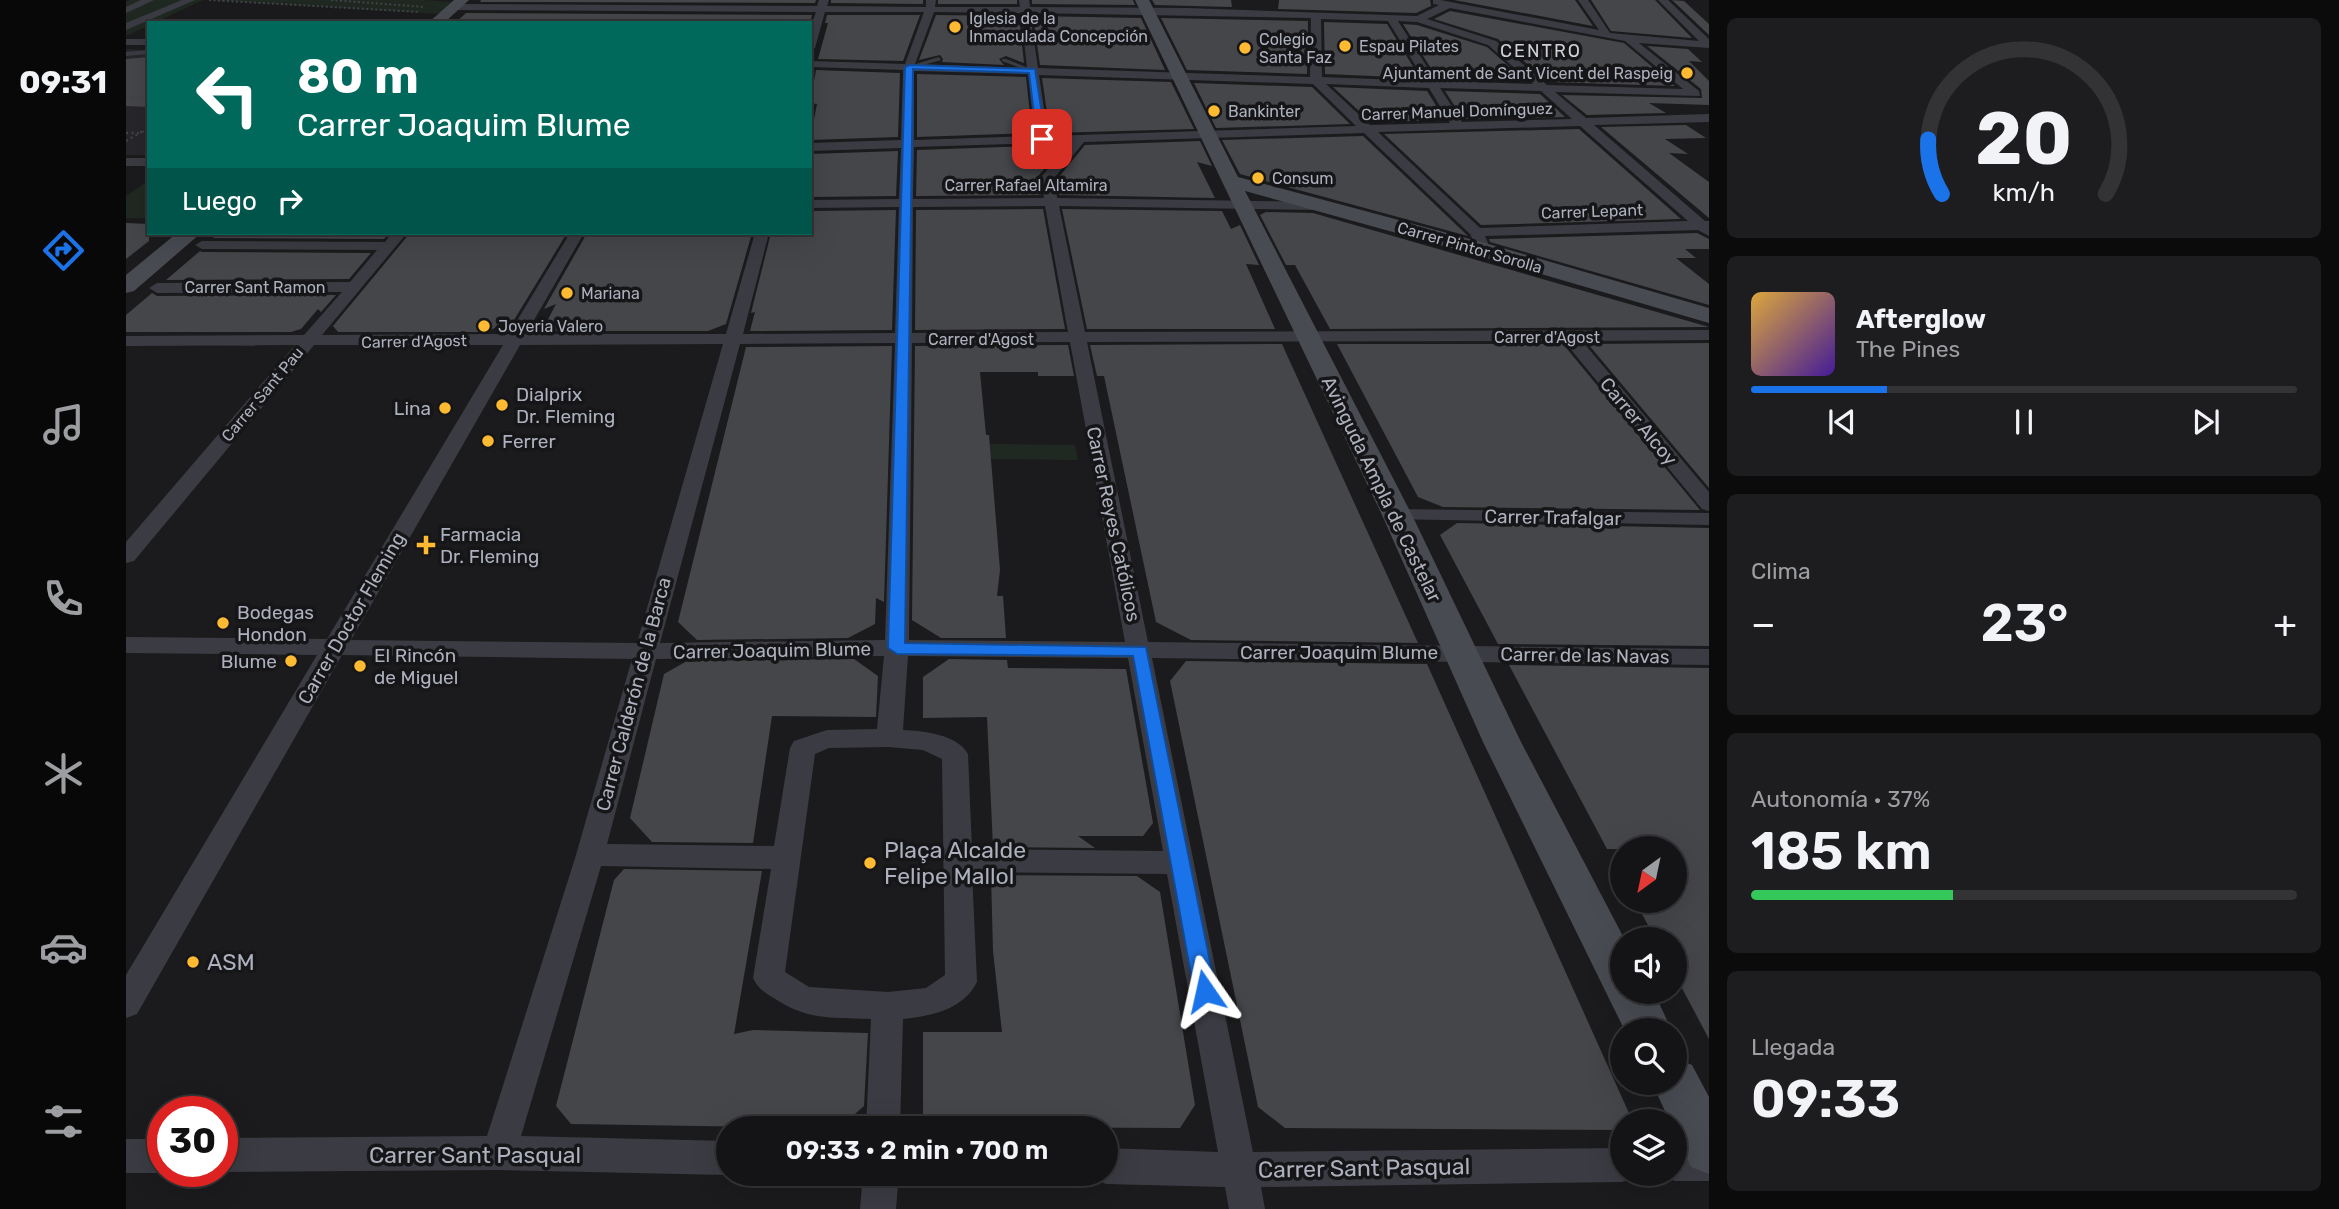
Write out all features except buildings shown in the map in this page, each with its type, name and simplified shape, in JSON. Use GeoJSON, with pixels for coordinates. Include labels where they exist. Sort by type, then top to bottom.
{"type":"FeatureCollection","features":[{"type":"Feature","properties":{"kind":"main road","name":"Avinguda Ampla de Castelar"},"geometry":{"type":"LineString","coordinates":[[1144,5],[1397,515],[1502,742],[1610,954]]}},
{"type":"Feature","properties":{"kind":"main road","name":"Carrer Pintor Sorolla"},"geometry":{"type":"LineString","coordinates":[[1236,193],[1327,206],[1480,241],[1709,316]]}},
{"type":"Feature","properties":{"kind":"main road"},"geometry":{"type":"LineString","coordinates":[[126,286],[196,239]]}},
{"type":"Feature","properties":{"kind":"main road"},"geometry":{"type":"LineString","coordinates":[[1682,1095],[1709,1149]]}},
{"type":"Feature","properties":{"kind":"street"},"geometry":{"type":"LineString","coordinates":[[126,10],[149,0]]}},
{"type":"Feature","properties":{"kind":"street"},"geometry":{"type":"LineString","coordinates":[[126,27],[190,0]]}},
{"type":"Feature","properties":{"kind":"street"},"geometry":{"type":"LineString","coordinates":[[1424,0],[1628,39],[1709,45]]}},
{"type":"Feature","properties":{"kind":"street"},"geometry":{"type":"LineString","coordinates":[[1583,0],[1607,35]]}},
{"type":"Feature","properties":{"kind":"street"},"geometry":{"type":"LineString","coordinates":[[1663,0],[1709,45]]}},
{"type":"Feature","properties":{"kind":"street"},"geometry":{"type":"LineString","coordinates":[[450,10],[532,4],[1144,5],[1418,19],[1492,43],[1706,228]]}},
{"type":"Feature","properties":{"kind":"street"},"geometry":{"type":"LineString","coordinates":[[581,21],[595,4]]}},
{"type":"Feature","properties":{"kind":"street"},"geometry":{"type":"LineString","coordinates":[[699,21],[710,4]]}},
{"type":"Feature","properties":{"kind":"street"},"geometry":{"type":"LineString","coordinates":[[812,41],[823,4]]}},
{"type":"Feature","properties":{"kind":"street"},"geometry":{"type":"LineString","coordinates":[[890,738],[897,648],[909,67],[930,5]]}},
{"type":"Feature","properties":{"kind":"street"},"geometry":{"type":"LineString","coordinates":[[1025,5],[1042,139]]}},
{"type":"Feature","properties":{"kind":"street"},"geometry":{"type":"LineString","coordinates":[[1418,19],[1448,5]]}},
{"type":"Feature","properties":{"kind":"street"},"geometry":{"type":"LineString","coordinates":[[1316,15],[1316,82],[1480,241]]}},
{"type":"Feature","properties":{"kind":"street"},"geometry":{"type":"LineString","coordinates":[[1392,19],[1459,127]]}},
{"type":"Feature","properties":{"kind":"street"},"geometry":{"type":"LineString","coordinates":[[1628,39],[1709,105]]}},
{"type":"Feature","properties":{"kind":"street"},"geometry":{"type":"LineString","coordinates":[[126,41],[147,42]]}},
{"type":"Feature","properties":{"kind":"street"},"geometry":{"type":"LineString","coordinates":[[812,64],[861,63],[1316,82],[1695,93]]}},
{"type":"Feature","properties":{"kind":"street","name":"Carrer Manuel Domínguez"},"geometry":{"type":"LineString","coordinates":[[812,147],[1709,118]]}},
{"type":"Feature","properties":{"kind":"street","name":"Carrer Reyes Católicos"},"geometry":{"type":"LineString","coordinates":[[1081,138],[1048,177],[1051,202],[1247,1209]]}},
{"type":"Feature","properties":{"kind":"street"},"geometry":{"type":"LineString","coordinates":[[126,162],[147,162]]}},
{"type":"Feature","properties":{"kind":"street","name":"Carrer Rafael Altamira"},"geometry":{"type":"LineString","coordinates":[[812,204],[1051,202],[1236,193]]}},
{"type":"Feature","properties":{"kind":"street","name":"Carrer Lepant"},"geometry":{"type":"LineString","coordinates":[[1480,241],[1706,228]]}},
{"type":"Feature","properties":{"kind":"street","name":"Carrer Doctor Fleming"},"geometry":{"type":"LineString","coordinates":[[126,1004],[577,235]]}},
{"type":"Feature","properties":{"kind":"street","name":"Carrer Calderón de la Barca"},"geometry":{"type":"LineString","coordinates":[[499,1153],[590,855],[730,340],[761,235]]}},
{"type":"Feature","properties":{"kind":"street"},"geometry":{"type":"LineString","coordinates":[[196,239],[394,239]]}},
{"type":"Feature","properties":{"kind":"street","name":"Carrer Sant Pau"},"geometry":{"type":"LineString","coordinates":[[126,556],[394,239]]}},
{"type":"Feature","properties":{"kind":"street","name":"Carrer Sant Ramon"},"geometry":{"type":"LineString","coordinates":[[156,288],[354,287]]}},
{"type":"Feature","properties":{"kind":"street","name":"Carrer d'Agost"},"geometry":{"type":"LineString","coordinates":[[126,341],[1709,335]]}},
{"type":"Feature","properties":{"kind":"street","name":"Carrer Alcoy"},"geometry":{"type":"LineString","coordinates":[[1570,337],[1709,505]]}},
{"type":"Feature","properties":{"kind":"street","name":"Carrer Trafalgar"},"geometry":{"type":"LineString","coordinates":[[1397,515],[1709,519]]}},
{"type":"Feature","properties":{"kind":"street","name":"Carrer Joaquim Blume"},"geometry":{"type":"LineString","coordinates":[[126,645],[645,651],[897,648],[1460,652]]}},
{"type":"Feature","properties":{"kind":"street","name":"Carrer de las Navas"},"geometry":{"type":"LineString","coordinates":[[1460,652],[1709,657]]}},
{"type":"Feature","properties":{"kind":"street"},"geometry":{"type":"LineString","coordinates":[[890,738],[927,741],[955,754],[961,982],[932,1002],[888,1006],[804,1001],[769,978],[803,748],[827,739],[890,738]]}},
{"type":"Feature","properties":{"kind":"street"},"geometry":{"type":"LineString","coordinates":[[590,855],[788,858]]}},
{"type":"Feature","properties":{"kind":"street"},"geometry":{"type":"LineString","coordinates":[[958,860],[1180,863]]}},
{"type":"Feature","properties":{"kind":"street"},"geometry":{"type":"LineString","coordinates":[[884,1116],[888,1006]]}},
{"type":"Feature","properties":{"kind":"street","name":"Carrer Sant Pasqual"},"geometry":{"type":"LineString","coordinates":[[238,1156],[499,1153],[716,1158]]}},
{"type":"Feature","properties":{"kind":"street"},"geometry":{"type":"LineString","coordinates":[[126,1156],[147,1156]]}},
{"type":"Feature","properties":{"kind":"street"},"geometry":{"type":"LineString","coordinates":[[1687,1164],[1709,1164]]}},
{"type":"Feature","properties":{"kind":"street","name":"Carrer Sant Pasqual"},"geometry":{"type":"LineString","coordinates":[[1118,1167],[1240,1170],[1610,1165]]}},
{"type":"Feature","properties":{"kind":"street"},"geometry":{"type":"LineString","coordinates":[[878,1209],[880,1186]]}},
{"type":"Feature","properties":{"kind":"lane"},"geometry":{"type":"LineString","coordinates":[[126,54],[147,52]]}},
{"type":"Feature","properties":{"kind":"lane"},"geometry":{"type":"LineString","coordinates":[[909,67],[939,59]]}},
{"type":"Feature","properties":{"kind":"lane"},"geometry":{"type":"LineString","coordinates":[[1004,60],[1033,71]]}},
{"type":"Feature","properties":{"kind":"path"},"geometry":{"type":"LineString","coordinates":[[209,0],[379,10],[450,10]]}},
{"type":"Feature","properties":{"kind":"path"},"geometry":{"type":"LineString","coordinates":[[255,3],[263,0]]}},
{"type":"Feature","properties":{"kind":"path"},"geometry":{"type":"LineString","coordinates":[[331,0],[450,10]]}},
{"type":"Feature","properties":{"kind":"path"},"geometry":{"type":"LineString","coordinates":[[385,4],[394,0]]}},
{"type":"Feature","properties":{"kind":"path"},"geometry":{"type":"LineString","coordinates":[[379,10],[387,7],[385,4]]}},
{"type":"Feature","properties":{"kind":"path"},"geometry":{"type":"LineString","coordinates":[[126,97],[147,98]]}},
{"type":"Feature","properties":{"kind":"path"},"geometry":{"type":"LineString","coordinates":[[126,141],[147,129]]}},
{"type":"Feature","properties":{"kind":"path"},"geometry":{"type":"LineString","coordinates":[[126,133],[141,133]]}},
{"type":"Feature","properties":{"kind":"shaded area"},"geometry":{"type":"Polygon","coordinates":[[[203,0],[158,21],[147,21],[147,26],[126,36],[126,2],[203,0]]]}},
{"type":"Feature","properties":{"kind":"shaded area"},"geometry":{"type":"Polygon","coordinates":[[[209,0],[424,0],[452,2],[440,14],[209,0]]]}},
{"type":"Feature","properties":{"kind":"shaded area"},"geometry":{"type":"Polygon","coordinates":[[[126,49],[147,50],[147,155],[126,155],[126,49]]]}},
{"type":"Feature","properties":{"kind":"shaded area"},"geometry":{"type":"Polygon","coordinates":[[[147,181],[147,218],[126,218],[126,196],[147,181]]]}},
{"type":"Feature","properties":{"kind":"shaded area"},"geometry":{"type":"Polygon","coordinates":[[[990,444],[1075,445],[1078,460],[991,459],[990,444]]]}},
{"type":"Feature","properties":{"kind":"place","name":"Iglesia de la Inmaculada Concepción"},"geometry":{"type":"Point","coordinates":[955,27]}},
{"type":"Feature","properties":{"kind":"place","name":"Espau Pilates"},"geometry":{"type":"Point","coordinates":[1345,46]}},
{"type":"Feature","properties":{"kind":"place","name":"Colegio Santa Faz"},"geometry":{"type":"Point","coordinates":[1245,48]}},
{"type":"Feature","properties":{"kind":"place","name":"Ajuntament de Sant Vicent del Raspeig"},"geometry":{"type":"Point","coordinates":[1687,73]}},
{"type":"Feature","properties":{"kind":"place","name":"Bankinter"},"geometry":{"type":"Point","coordinates":[1214,111]}},
{"type":"Feature","properties":{"kind":"place","name":"Consum"},"geometry":{"type":"Point","coordinates":[1258,178]}},
{"type":"Feature","properties":{"kind":"place","name":"Mariana"},"geometry":{"type":"Point","coordinates":[567,293]}},
{"type":"Feature","properties":{"kind":"place","name":"Joyeria Valero"},"geometry":{"type":"Point","coordinates":[484,326]}},
{"type":"Feature","properties":{"kind":"place","name":"Dialprix Dr. Fleming"},"geometry":{"type":"Point","coordinates":[502,405]}},
{"type":"Feature","properties":{"kind":"place","name":"Lina"},"geometry":{"type":"Point","coordinates":[445,408]}},
{"type":"Feature","properties":{"kind":"place","name":"Ferrer"},"geometry":{"type":"Point","coordinates":[488,441]}},
{"type":"Feature","properties":{"kind":"place","name":"Farmacia Dr. Fleming"},"geometry":{"type":"Point","coordinates":[426,545]}},
{"type":"Feature","properties":{"kind":"place","name":"Bodegas Hondon"},"geometry":{"type":"Point","coordinates":[223,623]}},
{"type":"Feature","properties":{"kind":"place","name":"Blume"},"geometry":{"type":"Point","coordinates":[291,661]}},
{"type":"Feature","properties":{"kind":"place","name":"El Rincón de Miguel"},"geometry":{"type":"Point","coordinates":[360,666]}},
{"type":"Feature","properties":{"kind":"place","name":"Plaça Alcalde Felipe Mallol"},"geometry":{"type":"Point","coordinates":[870,863]}},
{"type":"Feature","properties":{"kind":"place","name":"ASM"},"geometry":{"type":"Point","coordinates":[193,962]}},
{"type":"Feature","properties":{"kind":"district","name":"CENTRO"},"geometry":{"type":"Point","coordinates":[1541,51]}},
{"type":"Feature","properties":{"kind":"route"},"geometry":{"type":"LineString","coordinates":[[1042,139],[1033,71],[909,67],[897,648],[1140,651],[1205,991]]}}]}
